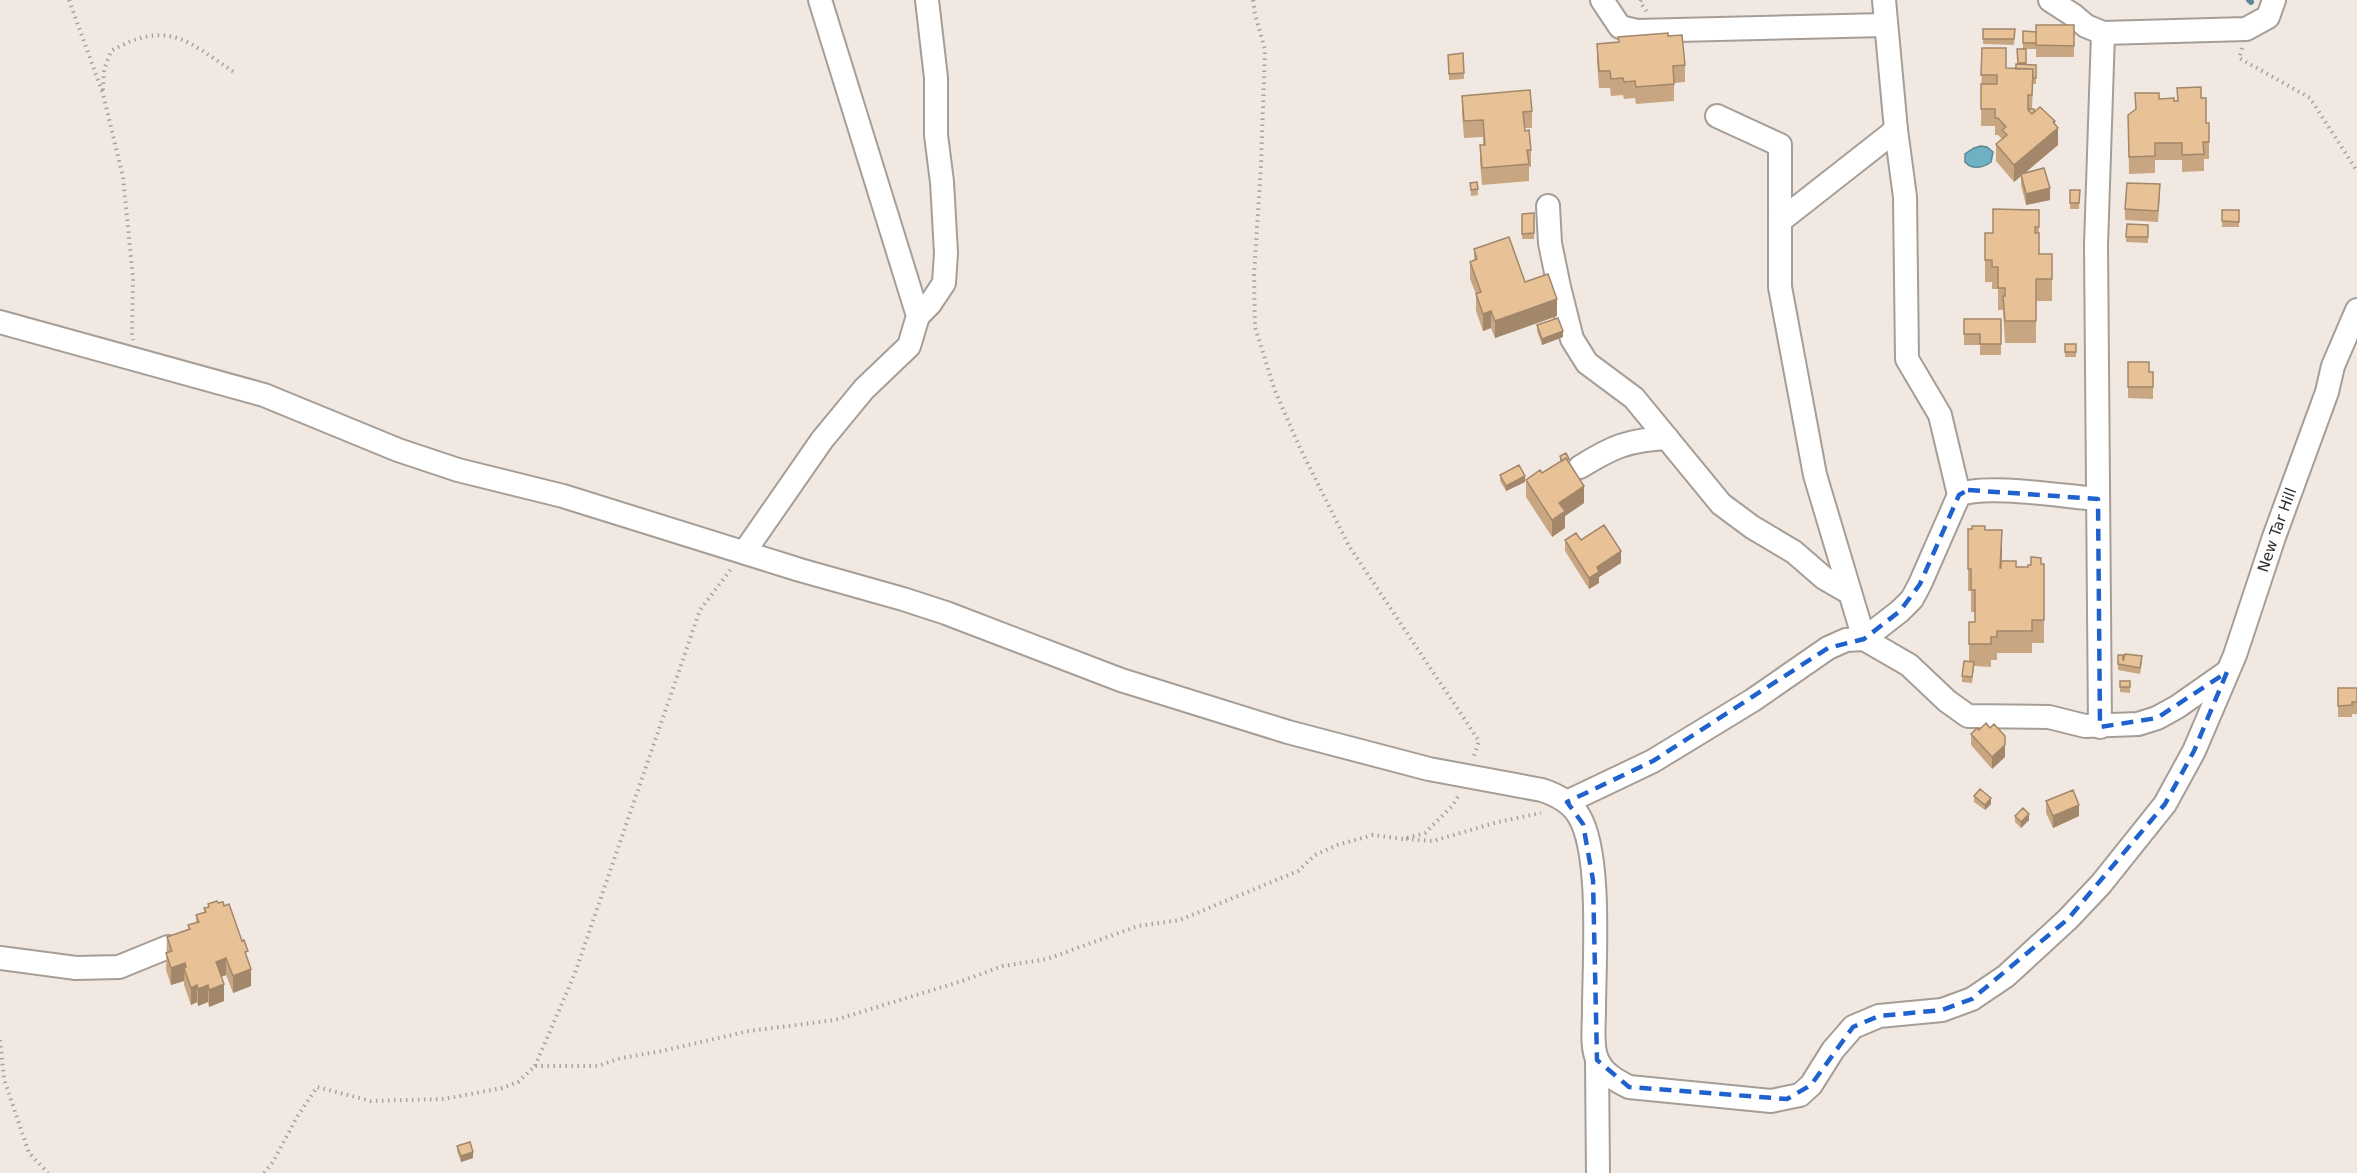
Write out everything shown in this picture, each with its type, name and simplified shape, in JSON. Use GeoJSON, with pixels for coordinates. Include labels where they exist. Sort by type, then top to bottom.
{"type":"FeatureCollection","features":[{"type":"Feature","properties":{"kind":"street"},"geometry":{"type":"LineString","coordinates":[[820,0],[918,316]]}},
{"type":"Feature","properties":{"kind":"street"},"geometry":{"type":"LineString","coordinates":[[744,551],[822,440],[864,389],[909,346],[918,316],[930,304],[944,283],[946,253],[942,183],[936,135],[936,78],[927,0]]}},
{"type":"Feature","properties":{"kind":"street"},"geometry":{"type":"LineString","coordinates":[[1602,0],[1620,27],[1637,31],[1885,26]]}},
{"type":"Feature","properties":{"kind":"street"},"geometry":{"type":"LineString","coordinates":[[1864,639],[1912,599],[1959,495],[1940,415],[1907,359],[1905,197],[1884,0]]}},
{"type":"Feature","properties":{"kind":"street"},"geometry":{"type":"LineString","coordinates":[[2050,0],[2086,26],[2103,33],[2246,29],[2268,17],[2274,0]]}},
{"type":"Feature","properties":{"kind":"street"},"geometry":{"type":"LineString","coordinates":[[2100,727],[2096,245],[2103,33]]}},
{"type":"Feature","properties":{"kind":"street"},"geometry":{"type":"LineString","coordinates":[[1717,116],[1780,145],[1780,287],[1782,299],[1815,474],[1864,639]]}},
{"type":"Feature","properties":{"kind":"street"},"geometry":{"type":"LineString","coordinates":[[1780,221],[1896,129]]}},
{"type":"Feature","properties":{"kind":"street"},"geometry":{"type":"LineString","coordinates":[[1548,206],[1550,243],[1572,339],[1587,363],[1634,398],[1721,504],[1752,528],[1794,552],[1824,578],[1850,593]]}},
{"type":"Feature","properties":{"kind":"street","name":"New Tar Hill"},"geometry":{"type":"LineString","coordinates":[[1597,1060],[1616,1081],[1629,1087],[1771,1101],[1800,1095],[1811,1085],[1833,1050],[1853,1027],[1879,1016],[1926,1013],[1957,1006],[1986,991],[2006,976],[2068,919],[2101,884],[2165,804],[2194,751],[2235,656],[2270,548],[2327,392],[2333,366],[2357,310]]}},
{"type":"Feature","properties":{"kind":"street"},"geometry":{"type":"LineString","coordinates":[[0,322],[264,395],[398,450],[458,470],[563,496],[946,613],[1121,680],[1288,732],[1429,769],[1542,790],[1567,802],[1578,813],[1591,851],[1598,1173]]}},
{"type":"Feature","properties":{"kind":"street"},"geometry":{"type":"LineString","coordinates":[[1580,467],[1609,449],[1638,440],[1667,438]]}},
{"type":"Feature","properties":{"kind":"street"},"geometry":{"type":"LineString","coordinates":[[1959,495],[1968,490],[1992,490],[2098,499]]}},
{"type":"Feature","properties":{"kind":"street"},"geometry":{"type":"LineString","coordinates":[[1567,802],[1653,761],[1753,700],[1828,648],[1846,640],[1864,639],[1909,665],[1947,701],[1968,716],[2049,717],[2085,726],[2138,724],[2157,718],[2177,708],[2227,672]]}},
{"type":"Feature","properties":{"kind":"street"},"geometry":{"type":"LineString","coordinates":[[0,958],[76,968],[119,967],[168,946]]}},
{"type":"Feature","properties":{"kind":"path"},"geometry":{"type":"LineString","coordinates":[[69,0],[103,94],[123,177],[133,278],[132,333],[139,361]]}},
{"type":"Feature","properties":{"kind":"path"},"geometry":{"type":"LineString","coordinates":[[1253,0],[1265,50],[1254,275],[1255,327],[1279,400],[1300,448],[1349,546],[1479,741],[1468,776],[1454,806],[1425,833],[1403,839]]}},
{"type":"Feature","properties":{"kind":"path"},"geometry":{"type":"LineString","coordinates":[[2246,29],[2239,58],[2310,98],[2357,171]]}},
{"type":"Feature","properties":{"kind":"path"},"geometry":{"type":"LineString","coordinates":[[103,94],[104,70],[111,51],[132,39],[158,34],[183,39],[237,74]]}},
{"type":"Feature","properties":{"kind":"path"},"geometry":{"type":"LineString","coordinates":[[264,1173],[273,1162],[297,1117],[317,1087],[371,1101],[444,1099],[502,1088],[518,1082],[535,1066],[575,973],[700,609],[744,551]]}},
{"type":"Feature","properties":{"kind":"path"},"geometry":{"type":"LineString","coordinates":[[535,1066],[598,1066],[621,1058],[749,1031],[835,1020],[1003,966],[1047,959],[1138,926],[1180,920],[1298,871],[1315,855],[1336,845],[1373,836],[1433,841],[1498,822],[1546,812],[1567,802]]}},
{"type":"Feature","properties":{"kind":"path"},"geometry":{"type":"LineString","coordinates":[[0,1040],[4,1079],[29,1153],[48,1173]]}},
{"type":"Feature","properties":{"kind":"highlighted area"},"geometry":{"type":"Polygon","coordinates":[[[1968,490],[2098,499],[2100,727],[2157,718],[2227,672],[2194,751],[2165,804],[2068,919],[1972,999],[1942,1010],[1879,1016],[1853,1027],[1811,1085],[1787,1099],[1629,1087],[1597,1060],[1593,880],[1583,824],[1567,802],[1653,761],[1828,648],[1864,639],[1900,611],[1920,584],[1959,495],[1968,490]]]}},
{"type":"Feature","properties":{"kind":"water"},"geometry":{"type":"Polygon","coordinates":[[[1981,146],[1993,152],[1991,162],[1978,167],[1968,165],[1965,162],[1965,154],[1981,146]]]}},
{"type":"Feature","properties":{"kind":"building"},"geometry":{"type":"Polygon","coordinates":[[[2036,25],[2074,25],[2074,46],[2036,45],[2036,25]]]}},
{"type":"Feature","properties":{"kind":"building"},"geometry":{"type":"Polygon","coordinates":[[[1983,29],[2015,29],[2014,39],[1983,39],[1983,29]]]}},
{"type":"Feature","properties":{"kind":"building"},"geometry":{"type":"Polygon","coordinates":[[[2023,31],[2036,32],[2036,43],[2023,43],[2023,31]]]}},
{"type":"Feature","properties":{"kind":"building"},"geometry":{"type":"Polygon","coordinates":[[[1668,33],[1668,36],[1682,35],[1685,65],[1673,66],[1674,84],[1636,87],[1635,81],[1624,82],[1623,78],[1611,79],[1610,71],[1599,71],[1597,44],[1619,42],[1618,37],[1668,33]]]}},
{"type":"Feature","properties":{"kind":"building"},"geometry":{"type":"Polygon","coordinates":[[[1982,48],[2006,48],[2006,68],[2033,69],[2032,95],[2028,95],[2028,110],[2032,114],[2040,107],[2055,121],[2053,122],[2058,128],[2014,165],[1996,144],[2007,135],[2002,130],[2006,127],[1998,118],[1995,118],[1995,109],[1981,109],[1981,84],[1997,84],[1997,75],[1981,75],[1982,48]]]}},
{"type":"Feature","properties":{"kind":"building"},"geometry":{"type":"Polygon","coordinates":[[[2017,49],[2026,49],[2026,63],[2018,63],[2017,49]]]}},
{"type":"Feature","properties":{"kind":"building"},"geometry":{"type":"Polygon","coordinates":[[[1463,53],[1464,73],[1449,74],[1448,55],[1463,53]]]}},
{"type":"Feature","properties":{"kind":"building"},"geometry":{"type":"Polygon","coordinates":[[[2016,64],[2036,65],[2036,78],[2033,78],[2033,69],[2016,69],[2016,64]]]}},
{"type":"Feature","properties":{"kind":"building"},"geometry":{"type":"Polygon","coordinates":[[[2201,87],[2201,98],[2206,98],[2206,123],[2209,123],[2209,142],[2203,142],[2204,154],[2182,155],[2182,143],[2155,143],[2155,156],[2129,157],[2128,115],[2136,109],[2135,93],[2159,93],[2159,99],[2174,98],[2174,101],[2178,101],[2177,88],[2201,87]]]}},
{"type":"Feature","properties":{"kind":"building"},"geometry":{"type":"Polygon","coordinates":[[[1530,90],[1532,111],[1523,112],[1525,131],[1529,130],[1531,150],[1527,150],[1529,164],[1482,168],[1480,145],[1485,145],[1483,120],[1464,121],[1462,96],[1530,90]]]}},
{"type":"Feature","properties":{"kind":"building"},"geometry":{"type":"Polygon","coordinates":[[[2044,168],[2050,188],[2026,194],[2021,174],[2044,168]]]}},
{"type":"Feature","properties":{"kind":"building"},"geometry":{"type":"Polygon","coordinates":[[[1477,182],[1478,189],[1471,190],[1470,183],[1477,182]]]}},
{"type":"Feature","properties":{"kind":"building"},"geometry":{"type":"Polygon","coordinates":[[[2127,183],[2160,184],[2158,211],[2125,209],[2127,183]]]}},
{"type":"Feature","properties":{"kind":"building"},"geometry":{"type":"Polygon","coordinates":[[[2070,190],[2080,190],[2079,203],[2070,203],[2070,190]]]}},
{"type":"Feature","properties":{"kind":"building"},"geometry":{"type":"Polygon","coordinates":[[[1993,209],[2039,210],[2039,227],[2035,227],[2035,233],[2039,233],[2039,254],[2052,254],[2052,279],[2036,279],[2036,321],[2005,321],[2003,296],[2005,296],[2005,288],[1998,288],[1998,267],[1992,267],[1992,260],[1985,260],[1985,233],[1993,233],[1993,209]]]}},
{"type":"Feature","properties":{"kind":"building"},"geometry":{"type":"Polygon","coordinates":[[[2222,210],[2239,210],[2239,222],[2222,221],[2222,210]]]}},
{"type":"Feature","properties":{"kind":"building"},"geometry":{"type":"Polygon","coordinates":[[[1534,213],[1534,233],[1522,234],[1522,214],[1534,213]]]}},
{"type":"Feature","properties":{"kind":"building"},"geometry":{"type":"Polygon","coordinates":[[[2127,224],[2148,225],[2148,237],[2126,237],[2127,224]]]}},
{"type":"Feature","properties":{"kind":"building"},"geometry":{"type":"Polygon","coordinates":[[[1509,237],[1525,282],[1548,274],[1557,299],[1495,321],[1491,311],[1483,314],[1476,294],[1481,292],[1470,262],[1477,259],[1474,249],[1509,237]]]}},
{"type":"Feature","properties":{"kind":"building"},"geometry":{"type":"Polygon","coordinates":[[[1558,318],[1563,331],[1542,339],[1537,325],[1558,318]]]}},
{"type":"Feature","properties":{"kind":"building"},"geometry":{"type":"Polygon","coordinates":[[[1964,319],[2001,319],[2001,344],[1980,344],[1980,334],[1964,334],[1964,319]]]}},
{"type":"Feature","properties":{"kind":"building"},"geometry":{"type":"Polygon","coordinates":[[[2065,344],[2076,344],[2076,352],[2065,352],[2065,344]]]}},
{"type":"Feature","properties":{"kind":"building"},"geometry":{"type":"Polygon","coordinates":[[[2128,362],[2149,362],[2149,372],[2153,372],[2153,387],[2128,387],[2128,362]]]}},
{"type":"Feature","properties":{"kind":"building"},"geometry":{"type":"Polygon","coordinates":[[[1566,453],[1569,459],[1562,461],[1560,456],[1566,453]]]}},
{"type":"Feature","properties":{"kind":"building"},"geometry":{"type":"Polygon","coordinates":[[[1566,458],[1584,486],[1559,503],[1565,511],[1552,520],[1526,480],[1540,470],[1542,473],[1566,458]]]}},
{"type":"Feature","properties":{"kind":"building"},"geometry":{"type":"Polygon","coordinates":[[[1519,465],[1525,476],[1506,486],[1500,475],[1519,465]]]}},
{"type":"Feature","properties":{"kind":"building"},"geometry":{"type":"Polygon","coordinates":[[[1604,525],[1621,551],[1597,567],[1599,572],[1589,578],[1565,540],[1576,533],[1581,540],[1604,525]]]}},
{"type":"Feature","properties":{"kind":"building"},"geometry":{"type":"Polygon","coordinates":[[[1972,526],[1985,526],[1985,530],[2002,530],[2000,568],[2001,561],[2016,561],[2016,567],[2028,567],[2031,565],[2031,557],[2041,558],[2041,564],[2044,564],[2044,620],[2032,620],[2032,631],[1997,631],[1997,637],[1991,637],[1991,644],[1969,644],[1969,622],[1975,622],[1975,590],[1971,590],[1971,569],[1968,569],[1968,529],[1972,529],[1972,526]]]}},
{"type":"Feature","properties":{"kind":"building"},"geometry":{"type":"Polygon","coordinates":[[[2125,654],[2142,656],[2140,668],[2118,664],[2118,655],[2123,655],[2123,661],[2125,654]]]}},
{"type":"Feature","properties":{"kind":"building"},"geometry":{"type":"Polygon","coordinates":[[[1964,661],[1974,662],[1972,677],[1962,676],[1964,661]]]}},
{"type":"Feature","properties":{"kind":"building"},"geometry":{"type":"Polygon","coordinates":[[[2120,681],[2130,681],[2130,687],[2120,687],[2120,681]]]}},
{"type":"Feature","properties":{"kind":"building"},"geometry":{"type":"Polygon","coordinates":[[[2338,688],[2357,688],[2357,702],[2352,702],[2352,705],[2338,706],[2338,688]]]}},
{"type":"Feature","properties":{"kind":"building"},"geometry":{"type":"Polygon","coordinates":[[[1986,723],[1990,728],[1994,724],[2005,736],[2005,745],[1992,757],[1971,734],[1986,723]]]}},
{"type":"Feature","properties":{"kind":"building"},"geometry":{"type":"Polygon","coordinates":[[[1980,789],[1991,798],[1985,805],[1974,796],[1980,789]]]}},
{"type":"Feature","properties":{"kind":"building"},"geometry":{"type":"Polygon","coordinates":[[[2073,790],[2079,805],[2053,816],[2046,801],[2073,790]]]}},
{"type":"Feature","properties":{"kind":"building"},"geometry":{"type":"Polygon","coordinates":[[[2023,808],[2029,814],[2021,822],[2015,816],[2023,808]]]}},
{"type":"Feature","properties":{"kind":"building"},"geometry":{"type":"Polygon","coordinates":[[[217,901],[218,903],[223,902],[224,906],[229,904],[242,941],[244,940],[248,951],[245,952],[251,969],[233,976],[226,958],[216,962],[224,984],[209,990],[208,985],[198,989],[197,985],[191,988],[184,968],[185,963],[171,968],[166,953],[172,951],[167,937],[190,929],[188,925],[199,922],[196,915],[206,912],[204,908],[209,907],[208,904],[217,901]]]}},
{"type":"Feature","properties":{"kind":"building"},"geometry":{"type":"Polygon","coordinates":[[[470,1142],[473,1152],[461,1156],[457,1146],[470,1142]]]}}]}
